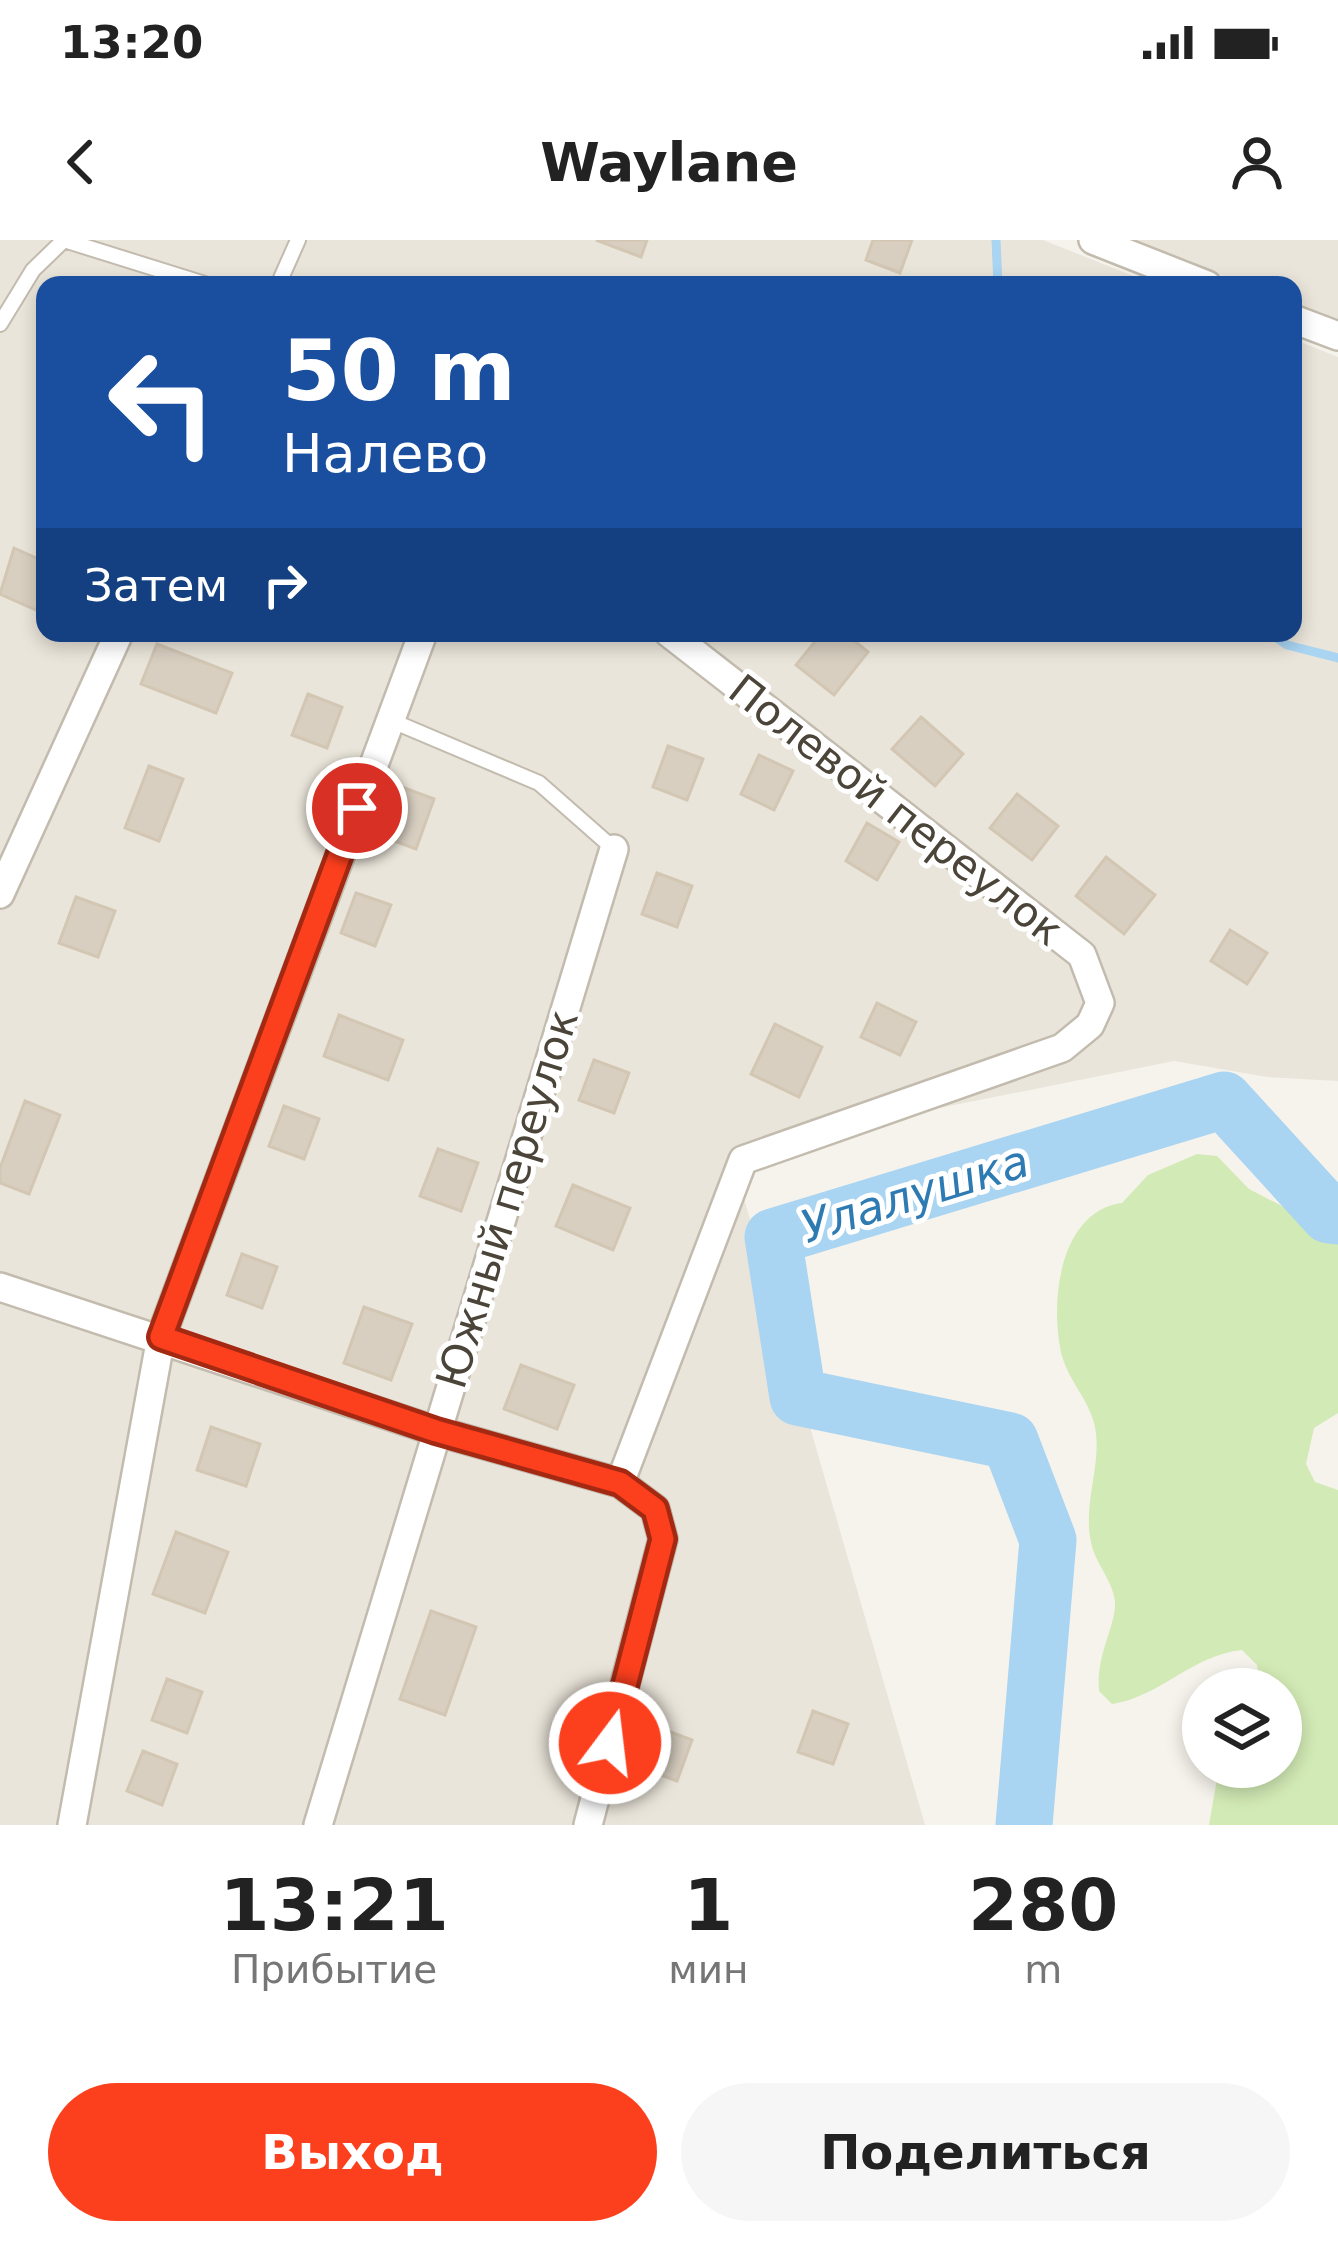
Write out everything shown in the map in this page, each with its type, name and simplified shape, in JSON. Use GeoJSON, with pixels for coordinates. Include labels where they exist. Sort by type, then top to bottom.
{"type":"FeatureCollection","features":[{"type":"Feature","properties":{"kind":"street"},"geometry":{"type":"LineString","coordinates":[[1093,240],[1126,246],[1188,276]]}},
{"type":"Feature","properties":{"kind":"street"},"geometry":{"type":"LineString","coordinates":[[1302,323],[1338,337]]}},
{"type":"Feature","properties":{"kind":"street"},"geometry":{"type":"LineString","coordinates":[[0,894],[114,642]]}},
{"type":"Feature","properties":{"kind":"street"},"geometry":{"type":"LineString","coordinates":[[72,1825],[161,1337],[420,642]]}},
{"type":"Feature","properties":{"kind":"street","name":"Полевой переулок"},"geometry":{"type":"LineString","coordinates":[[620,1483],[743,1160],[1061,1048],[1090,1025],[1100,1003],[1082,955],[681,642]]}},
{"type":"Feature","properties":{"kind":"street","name":"Южный переулок"},"geometry":{"type":"LineString","coordinates":[[318,1825],[614,849]]}},
{"type":"Feature","properties":{"kind":"street"},"geometry":{"type":"LineString","coordinates":[[0,1287],[436,1431],[620,1483],[655,1509],[663,1539],[588,1825]]}},
{"type":"Feature","properties":{"kind":"lane"},"geometry":{"type":"LineString","coordinates":[[0,324],[33,270],[64,240],[179,276]]}},
{"type":"Feature","properties":{"kind":"lane"},"geometry":{"type":"LineString","coordinates":[[282,276],[298,240]]}},
{"type":"Feature","properties":{"kind":"lane"},"geometry":{"type":"LineString","coordinates":[[390,720],[539,783],[614,849]]}},
{"type":"Feature","properties":{"kind":"shaded area"},"geometry":{"type":"Polygon","coordinates":[[[0,240],[1043,240],[1133,276],[36,276],[36,642],[1302,642],[1302,343],[1338,357],[1338,1081],[1267,1077],[1174,1061],[730,1150],[925,1825],[0,1825],[0,240]]]}},
{"type":"Feature","properties":{"kind":"shaded area"},"geometry":{"type":"Polygon","coordinates":[[[1132,240],[1338,240],[1338,322],[1302,308],[1302,276],[1223,276],[1132,240]]]}},
{"type":"Feature","properties":{"kind":"green space"},"geometry":{"type":"Polygon","coordinates":[[[1197,1154],[1217,1156],[1249,1189],[1338,1235],[1338,1413],[1314,1428],[1306,1464],[1315,1482],[1338,1490],[1338,1825],[1209,1825],[1215,1788],[1302,1788],[1302,1668],[1258,1668],[1242,1650],[1182,1668],[1182,1674],[1129,1700],[1112,1704],[1099,1691],[1100,1665],[1115,1602],[1091,1542],[1096,1437],[1091,1414],[1062,1356],[1059,1287],[1072,1241],[1084,1223],[1122,1203],[1148,1175],[1197,1154]]]}},
{"type":"Feature","properties":{"kind":"building"},"geometry":{"type":"Polygon","coordinates":[[[596,240],[647,240],[641,257],[596,240]]]}},
{"type":"Feature","properties":{"kind":"building"},"geometry":{"type":"Polygon","coordinates":[[[873,240],[912,240],[900,273],[866,260],[873,240]]]}},
{"type":"Feature","properties":{"kind":"building"},"geometry":{"type":"Polygon","coordinates":[[[14,548],[36,558],[36,610],[0,594],[14,548]]]}},
{"type":"Feature","properties":{"kind":"building"},"geometry":{"type":"Polygon","coordinates":[[[815,642],[856,642],[868,652],[834,695],[796,665],[815,642]]]}},
{"type":"Feature","properties":{"kind":"building"},"geometry":{"type":"Polygon","coordinates":[[[157,644],[232,673],[216,713],[141,684],[157,644]]]}},
{"type":"Feature","properties":{"kind":"building"},"geometry":{"type":"Polygon","coordinates":[[[308,694],[342,707],[327,748],[292,735],[308,694]]]}},
{"type":"Feature","properties":{"kind":"building"},"geometry":{"type":"Polygon","coordinates":[[[921,717],[963,754],[935,786],[892,749],[921,717]]]}},
{"type":"Feature","properties":{"kind":"building"},"geometry":{"type":"Polygon","coordinates":[[[668,746],[703,759],[687,800],[653,787],[668,746]]]}},
{"type":"Feature","properties":{"kind":"building"},"geometry":{"type":"Polygon","coordinates":[[[759,755],[793,771],[774,810],[741,794],[759,755]]]}},
{"type":"Feature","properties":{"kind":"building"},"geometry":{"type":"Polygon","coordinates":[[[149,766],[183,779],[159,841],[125,828],[149,766]]]}},
{"type":"Feature","properties":{"kind":"building"},"geometry":{"type":"Polygon","coordinates":[[[391,783],[434,799],[416,849],[373,833],[391,783]]]}},
{"type":"Feature","properties":{"kind":"building"},"geometry":{"type":"Polygon","coordinates":[[[1017,794],[1058,826],[1032,860],[990,828],[1017,794]]]}},
{"type":"Feature","properties":{"kind":"building"},"geometry":{"type":"Polygon","coordinates":[[[867,823],[899,842],[877,880],[846,861],[867,823]]]}},
{"type":"Feature","properties":{"kind":"building"},"geometry":{"type":"Polygon","coordinates":[[[1106,857],[1155,895],[1124,934],[1076,896],[1106,857]]]}},
{"type":"Feature","properties":{"kind":"building"},"geometry":{"type":"Polygon","coordinates":[[[657,873],[692,886],[677,927],[642,914],[657,873]]]}},
{"type":"Feature","properties":{"kind":"building"},"geometry":{"type":"Polygon","coordinates":[[[356,893],[391,905],[375,946],[341,933],[356,893]]]}},
{"type":"Feature","properties":{"kind":"building"},"geometry":{"type":"Polygon","coordinates":[[[76,897],[115,911],[98,957],[59,943],[76,897]]]}},
{"type":"Feature","properties":{"kind":"building"},"geometry":{"type":"Polygon","coordinates":[[[1230,930],[1267,953],[1247,984],[1211,961],[1230,930]]]}},
{"type":"Feature","properties":{"kind":"building"},"geometry":{"type":"Polygon","coordinates":[[[877,1003],[916,1022],[900,1055],[861,1037],[877,1003]]]}},
{"type":"Feature","properties":{"kind":"building"},"geometry":{"type":"Polygon","coordinates":[[[339,1015],[403,1040],[388,1080],[324,1056],[339,1015]]]}},
{"type":"Feature","properties":{"kind":"building"},"geometry":{"type":"Polygon","coordinates":[[[775,1024],[822,1047],[799,1097],[751,1074],[775,1024]]]}},
{"type":"Feature","properties":{"kind":"building"},"geometry":{"type":"Polygon","coordinates":[[[594,1060],[629,1073],[614,1113],[579,1100],[594,1060]]]}},
{"type":"Feature","properties":{"kind":"building"},"geometry":{"type":"Polygon","coordinates":[[[25,1101],[60,1115],[29,1194],[0,1183],[0,1168],[25,1101]]]}},
{"type":"Feature","properties":{"kind":"building"},"geometry":{"type":"Polygon","coordinates":[[[284,1106],[319,1119],[304,1159],[269,1146],[284,1106]]]}},
{"type":"Feature","properties":{"kind":"building"},"geometry":{"type":"Polygon","coordinates":[[[438,1149],[478,1163],[461,1211],[420,1196],[438,1149]]]}},
{"type":"Feature","properties":{"kind":"building"},"geometry":{"type":"Polygon","coordinates":[[[573,1185],[630,1208],[613,1250],[556,1226],[573,1185]]]}},
{"type":"Feature","properties":{"kind":"building"},"geometry":{"type":"Polygon","coordinates":[[[242,1254],[277,1267],[262,1308],[227,1295],[242,1254]]]}},
{"type":"Feature","properties":{"kind":"building"},"geometry":{"type":"Polygon","coordinates":[[[364,1307],[412,1324],[391,1380],[344,1363],[364,1307]]]}},
{"type":"Feature","properties":{"kind":"building"},"geometry":{"type":"Polygon","coordinates":[[[521,1365],[574,1385],[557,1429],[504,1409],[521,1365]]]}},
{"type":"Feature","properties":{"kind":"building"},"geometry":{"type":"Polygon","coordinates":[[[211,1427],[260,1444],[246,1486],[197,1470],[211,1427]]]}},
{"type":"Feature","properties":{"kind":"building"},"geometry":{"type":"Polygon","coordinates":[[[176,1532],[228,1552],[205,1613],[153,1594],[176,1532]]]}},
{"type":"Feature","properties":{"kind":"building"},"geometry":{"type":"Polygon","coordinates":[[[431,1611],[476,1627],[445,1715],[400,1699],[431,1611]]]}},
{"type":"Feature","properties":{"kind":"building"},"geometry":{"type":"Polygon","coordinates":[[[167,1679],[202,1692],[187,1733],[152,1720],[167,1679]]]}},
{"type":"Feature","properties":{"kind":"building"},"geometry":{"type":"Polygon","coordinates":[[[813,1711],[848,1724],[833,1764],[798,1752],[813,1711]]]}},
{"type":"Feature","properties":{"kind":"building"},"geometry":{"type":"Polygon","coordinates":[[[657,1727],[692,1740],[677,1781],[642,1768],[657,1727]]]}},
{"type":"Feature","properties":{"kind":"building"},"geometry":{"type":"Polygon","coordinates":[[[143,1751],[177,1764],[162,1805],[127,1791],[143,1751]]]}},
{"type":"Feature","properties":{"kind":"waterway"},"geometry":{"type":"LineString","coordinates":[[996,240],[998,276]]}},
{"type":"Feature","properties":{"kind":"waterway"},"geometry":{"type":"LineString","coordinates":[[1283,642],[1338,658]]}},
{"type":"Feature","properties":{"kind":"waterway","name":"Улалушка"},"geometry":{"type":"LineString","coordinates":[[1024,1825],[1048,1540],[1010,1441],[798,1397],[773,1237],[1224,1100],[1329,1215],[1338,1216]]}},
{"type":"Feature","properties":{"kind":"route"},"geometry":{"type":"LineString","coordinates":[[357,808],[161,1337],[436,1431],[620,1483],[655,1509],[663,1539],[610,1743]]}}]}
